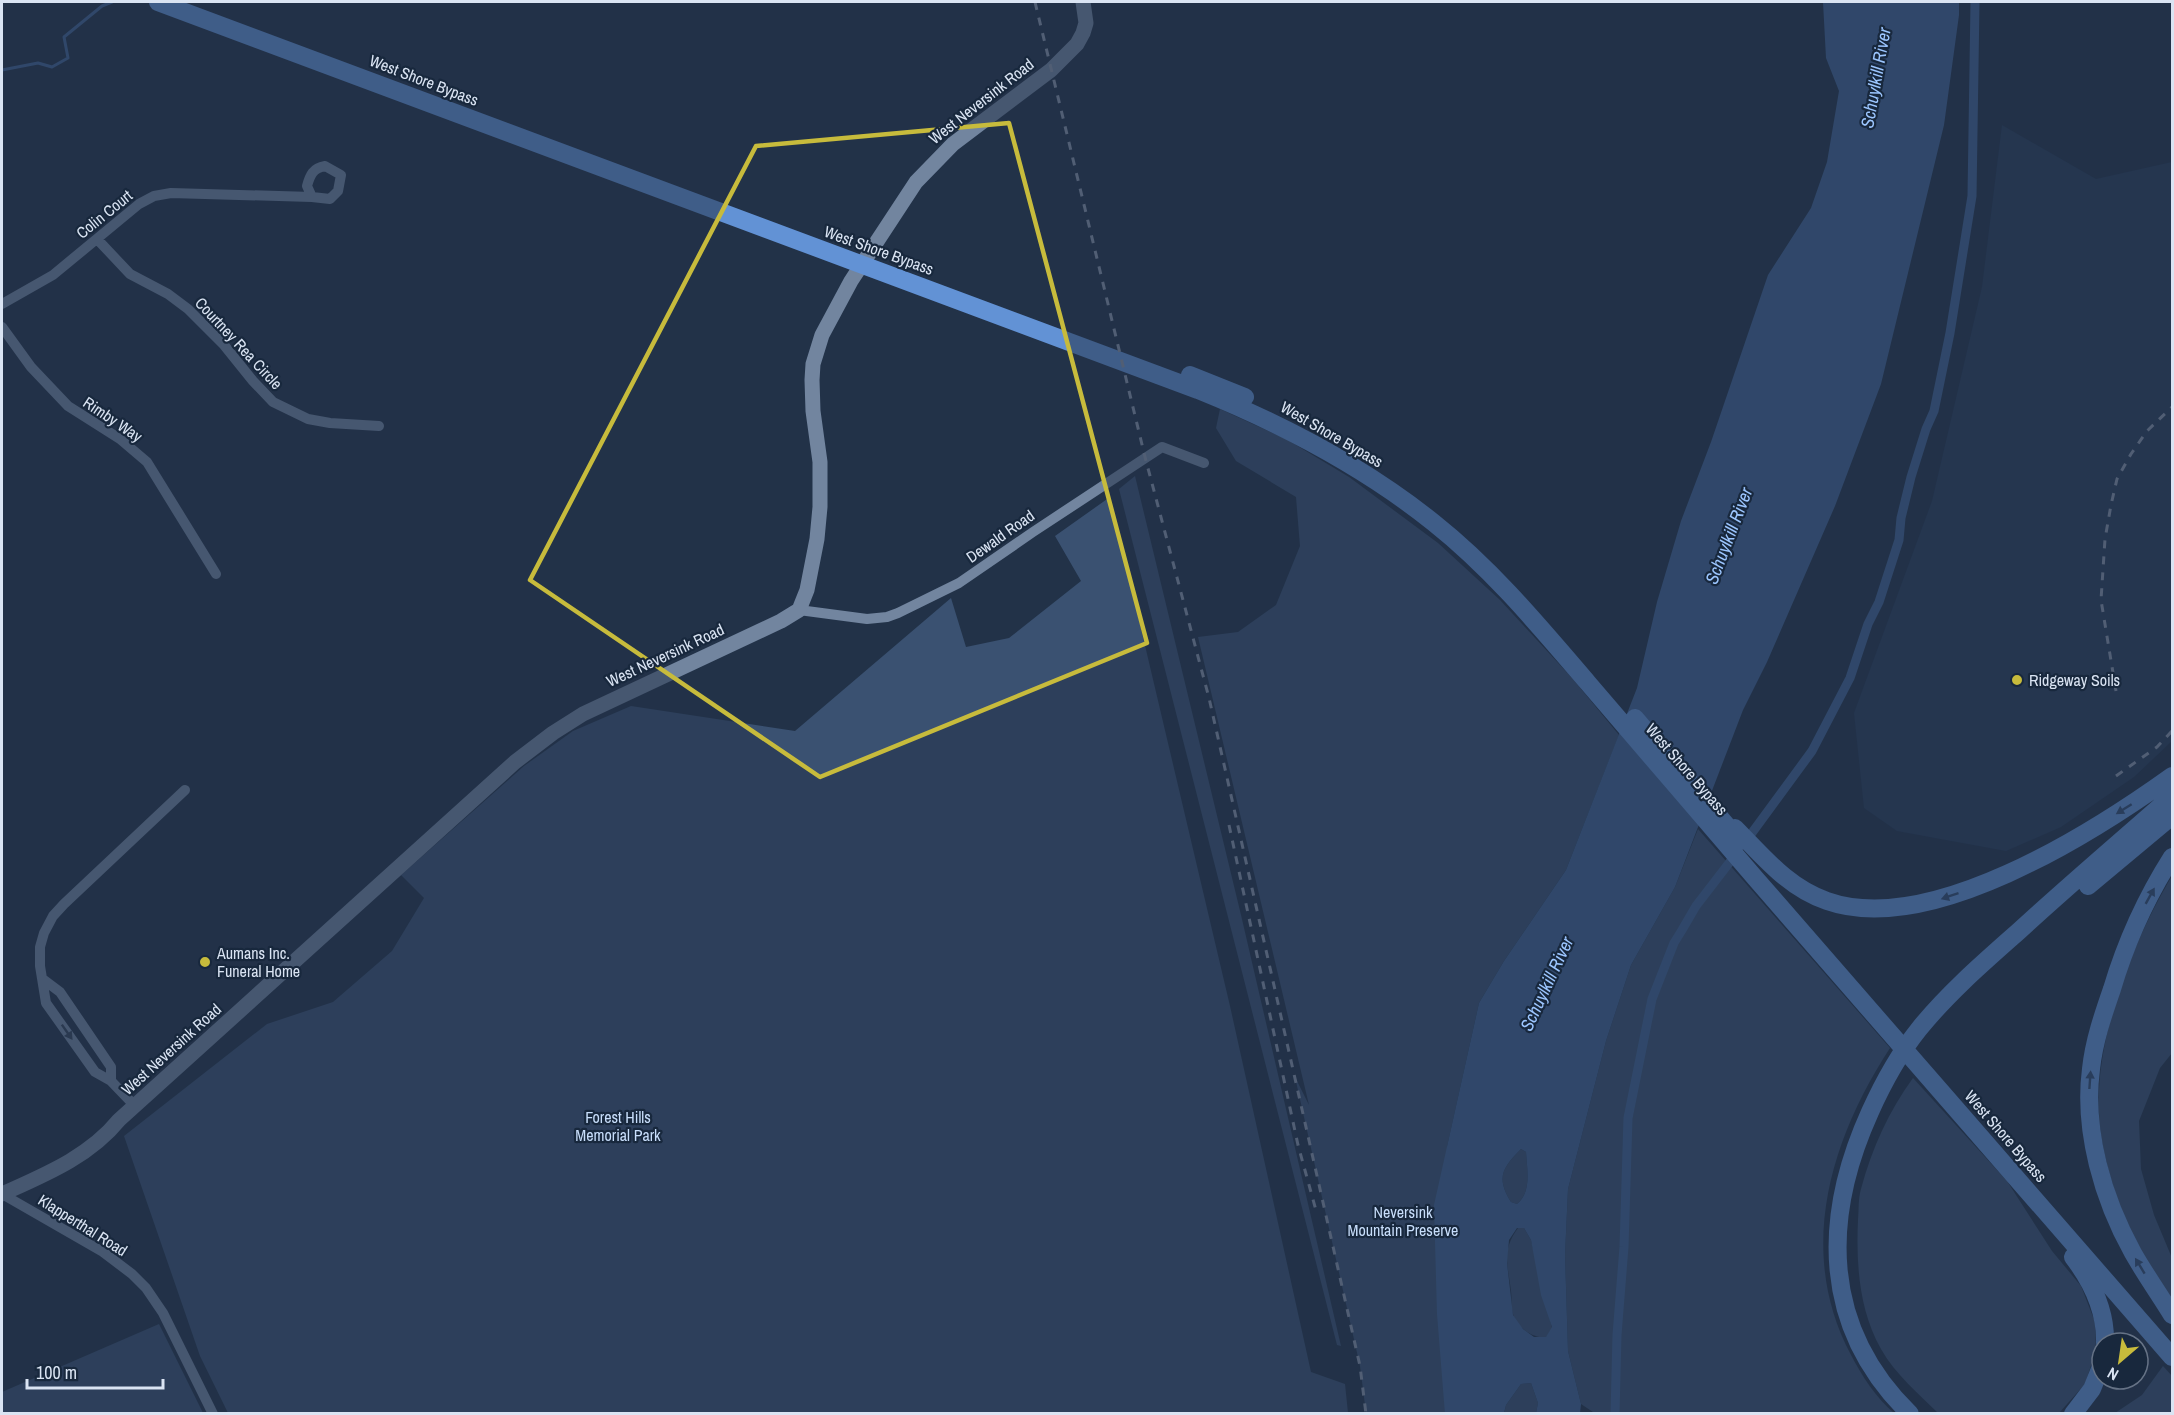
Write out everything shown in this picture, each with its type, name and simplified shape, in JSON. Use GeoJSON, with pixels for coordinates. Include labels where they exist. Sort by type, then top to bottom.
{"type":"FeatureCollection","features":[{"type":"Feature","properties":{"kind":"highway","name":"West Shore Bypass"},"geometry":{"type":"LineString","coordinates":[[158,2],[878,264],[1156,368],[1289,430],[1361,471],[1397,495],[1435,523],[1489,572],[1577,660],[1690,782],[2002,1161],[2172,1357]]}},
{"type":"Feature","properties":{"kind":"highway","name":"West Shore Bypass"},"geometry":{"type":"LineString","coordinates":[[192,2],[846,253]]}},
{"type":"Feature","properties":{"kind":"highway","name":"West Shore Bypass"},"geometry":{"type":"LineString","coordinates":[[1577,660],[2172,1341]]}},
{"type":"Feature","properties":{"kind":"highway"},"geometry":{"type":"LineString","coordinates":[[1750,856],[1825,901],[1861,909],[1908,907],[1972,888],[2041,857],[2130,805],[2172,776]]}},
{"type":"Feature","properties":{"kind":"highway"},"geometry":{"type":"LineString","coordinates":[[1910,1413],[1882,1382],[1858,1342],[1842,1292],[1838,1253],[1838,1216],[1853,1155],[1878,1095],[1922,1031],[1980,966],[2172,796]]}},
{"type":"Feature","properties":{"kind":"highway"},"geometry":{"type":"LineString","coordinates":[[1922,1031],[1998,960],[2172,816]]}},
{"type":"Feature","properties":{"kind":"highway"},"geometry":{"type":"LineString","coordinates":[[2172,857],[2140,912],[2122,955],[2096,1041],[2089,1089],[2090,1125],[2110,1200],[2133,1254],[2172,1315]]}},
{"type":"Feature","properties":{"kind":"highway"},"geometry":{"type":"LineString","coordinates":[[1902,1060],[1860,1157],[1846,1217],[1845,1253],[1849,1290],[1865,1339],[1874,1357],[1894,1385],[1921,1413]]}},
{"type":"Feature","properties":{"kind":"highway"},"geometry":{"type":"LineString","coordinates":[[2002,1161],[2087,1278],[2101,1309],[2103,1331]]}},
{"type":"Feature","properties":{"kind":"highway"},"geometry":{"type":"LineString","coordinates":[[2073,1413],[2090,1391]]}},
{"type":"Feature","properties":{"kind":"street","name":"West Neversink Road"},"geometry":{"type":"LineString","coordinates":[[2,1194],[75,1159],[107,1135],[119,1120],[528,751],[583,714],[800,610],[807,590],[820,507],[820,462],[813,411],[812,380],[816,350],[822,335],[851,281],[916,182],[953,144],[1051,70],[1077,44],[1086,23],[1083,2]]}},
{"type":"Feature","properties":{"kind":"street","name":"Colin Court"},"geometry":{"type":"LineString","coordinates":[[2,303],[53,275],[139,204],[161,194],[312,197]]}},
{"type":"Feature","properties":{"kind":"street","name":"Courtney Rea Circle"},"geometry":{"type":"LineString","coordinates":[[97,239],[130,274],[168,294],[188,309],[224,345],[273,402],[309,419],[330,423],[379,426]]}},
{"type":"Feature","properties":{"kind":"street","name":"Rimby Way"},"geometry":{"type":"LineString","coordinates":[[2,327],[31,367],[68,406],[120,439],[147,462],[216,574]]}},
{"type":"Feature","properties":{"kind":"street","name":"Dewald Road"},"geometry":{"type":"LineString","coordinates":[[800,610],[859,619],[887,617],[959,583],[1162,447],[1204,463]]}},
{"type":"Feature","properties":{"kind":"street"},"geometry":{"type":"LineString","coordinates":[[135,1106],[111,1081],[95,1072],[46,1003],[40,966],[40,947],[53,916],[185,790]]}},
{"type":"Feature","properties":{"kind":"street"},"geometry":{"type":"LineString","coordinates":[[44,980],[60,992],[111,1067],[111,1081]]}},
{"type":"Feature","properties":{"kind":"street","name":"Klapperthal Road"},"geometry":{"type":"LineString","coordinates":[[2,1194],[103,1252],[146,1288],[163,1313],[213,1413]]}},
{"type":"Feature","properties":{"kind":"highlighted area"},"geometry":{"type":"Polygon","coordinates":[[[1009,123],[1147,643],[820,777],[530,580],[756,146],[1009,123]]]}},
{"type":"Feature","properties":{"kind":"shaded area"},"geometry":{"type":"Polygon","coordinates":[[[2002,125],[2096,179],[2172,162],[2172,741],[2134,777],[2061,827],[2006,851],[1897,831],[1864,808],[1854,713],[1932,501],[1982,287],[2002,125]]]}},
{"type":"Feature","properties":{"kind":"green space","name":"Neversink Mountain Preserve"},"geometry":{"type":"Polygon","coordinates":[[[1220,409],[1286,439],[1349,477],[1438,543],[1500,600],[1572,678],[1619,735],[1566,870],[1504,961],[1479,1003],[1447,1147],[1472,1413],[1366,1413],[1360,1366],[1295,1077],[1309,1105],[1198,637],[1238,632],[1276,605],[1300,546],[1296,497],[1236,461],[1216,428],[1220,409]]]}},
{"type":"Feature","properties":{"kind":"green space"},"geometry":{"type":"Polygon","coordinates":[[[1135,476],[1241,915],[1341,1346],[1337,1345],[1119,489],[1135,476]]]}},
{"type":"Feature","properties":{"kind":"green space","name":"Forest Hills Memorial Park"},"geometry":{"type":"Polygon","coordinates":[[[1110,497],[1230,1006],[1311,1372],[1345,1384],[1348,1413],[228,1413],[200,1356],[124,1136],[267,1024],[333,1002],[392,951],[424,898],[401,875],[524,766],[573,731],[631,706],[795,731],[951,598],[966,647],[1009,638],[1081,581],[1055,536],[1110,497]]]}},
{"type":"Feature","properties":{"kind":"green space"},"geometry":{"type":"Polygon","coordinates":[[[1698,829],[1890,1048],[1851,1120],[1837,1158],[1827,1197],[1823,1237],[1825,1277],[1834,1316],[1860,1371],[1875,1394],[1894,1413],[1596,1414],[1581,1404],[1568,1351],[1565,1255],[1568,1189],[1606,1041],[1631,965],[1675,887],[1698,829]]]}},
{"type":"Feature","properties":{"kind":"green space"},"geometry":{"type":"Polygon","coordinates":[[[2172,876],[2172,1053],[2160,1068],[2139,1121],[2141,1169],[2154,1215],[2172,1258],[2172,1304],[2131,1233],[2113,1184],[2100,1127],[2099,1083],[2103,1053],[2119,990],[2144,930],[2172,876]]]}},
{"type":"Feature","properties":{"kind":"green space"},"geometry":{"type":"Polygon","coordinates":[[[1913,1078],[2007,1181],[2052,1251],[2081,1286],[2095,1322],[2095,1331],[2090,1331],[2090,1369],[2085,1384],[2059,1413],[1939,1414],[1893,1367],[1881,1349],[1868,1319],[1860,1286],[1859,1197],[1870,1159],[1896,1104],[1913,1078]]]}},
{"type":"Feature","properties":{"kind":"green space"},"geometry":{"type":"Polygon","coordinates":[[[1521,1149],[1526,1152],[1528,1180],[1525,1193],[1517,1204],[1511,1202],[1506,1194],[1503,1174],[1509,1162],[1521,1149]]]}},
{"type":"Feature","properties":{"kind":"green space"},"geometry":{"type":"Polygon","coordinates":[[[1518,1228],[1524,1228],[1531,1240],[1552,1328],[1546,1338],[1526,1331],[1518,1324],[1512,1312],[1507,1258],[1509,1244],[1518,1228]]]}},
{"type":"Feature","properties":{"kind":"green space"},"geometry":{"type":"Polygon","coordinates":[[[159,1324],[203,1413],[2,1413],[2,1392],[159,1324]]]}},
{"type":"Feature","properties":{"kind":"green space"},"geometry":{"type":"Polygon","coordinates":[[[2163,1366],[2172,1376],[2172,1413],[2115,1413],[2145,1391],[2150,1391],[2150,1384],[2163,1366]]]}},
{"type":"Feature","properties":{"kind":"green space"},"geometry":{"type":"Polygon","coordinates":[[[1531,1383],[1538,1403],[1536,1413],[1504,1414],[1506,1405],[1521,1384],[1531,1383]]]}},
{"type":"Feature","properties":{"kind":"water","name":"Schuylkill River"},"geometry":{"type":"Polygon","coordinates":[[[1823,2],[1959,2],[1944,125],[1881,384],[1835,506],[1767,662],[1743,710],[1675,887],[1631,965],[1606,1041],[1568,1189],[1565,1255],[1568,1351],[1581,1404],[1580,1413],[1536,1413],[1538,1403],[1531,1383],[1521,1384],[1506,1405],[1504,1413],[1445,1414],[1437,1314],[1434,1205],[1479,1003],[1504,961],[1566,870],[1637,688],[1657,602],[1681,521],[1711,442],[1768,275],[1811,208],[1827,162],[1839,91],[1826,58],[1823,2]],[[1521,1149],[1509,1162],[1503,1174],[1506,1194],[1511,1202],[1517,1204],[1525,1193],[1528,1180],[1526,1152],[1521,1149]],[[1517,1228],[1509,1240],[1507,1263],[1513,1315],[1523,1329],[1534,1337],[1546,1337],[1552,1327],[1541,1295],[1531,1240],[1524,1228],[1517,1228]]]}},
{"type":"Feature","properties":{"kind":"waterway"},"geometry":{"type":"LineString","coordinates":[[2,70],[38,63],[52,67],[68,58],[64,37],[102,6],[112,2]]}},
{"type":"Feature","properties":{"kind":"waterway"},"geometry":{"type":"LineString","coordinates":[[1746,841],[1812,751],[1850,678],[1868,624],[1879,602],[1899,540],[1901,518],[1911,477],[1934,411],[1950,333],[1972,196],[1975,2]]}},
{"type":"Feature","properties":{"kind":"waterway"},"geometry":{"type":"LineString","coordinates":[[1615,1414],[1628,1118],[1652,999],[1674,943],[1696,906],[1736,854]]}},
{"type":"Feature","properties":{"kind":"railway"},"geometry":{"type":"LineString","coordinates":[[1035,2],[1145,457],[1209,698],[1360,1366],[1366,1414]]}},
{"type":"Feature","properties":{"kind":"railway"},"geometry":{"type":"LineString","coordinates":[[2116,691],[2101,600],[2105,539],[2111,505],[2117,479],[2131,454],[2147,431],[2172,407]]}},
{"type":"Feature","properties":{"kind":"railway"},"geometry":{"type":"LineString","coordinates":[[2116,776],[2157,747],[2172,731]]}},
{"type":"Feature","properties":{"kind":"railway"},"geometry":{"type":"LineString","coordinates":[[1229,825],[1298,1145],[1317,1214]]}},
{"type":"Feature","properties":{"kind":"place","name":"Ridgeway Soils"},"geometry":{"type":"Point","coordinates":[2017,680]}},
{"type":"Feature","properties":{"kind":"place","name":"Aumans Inc. Funeral Home"},"geometry":{"type":"Point","coordinates":[205,962]}}]}
